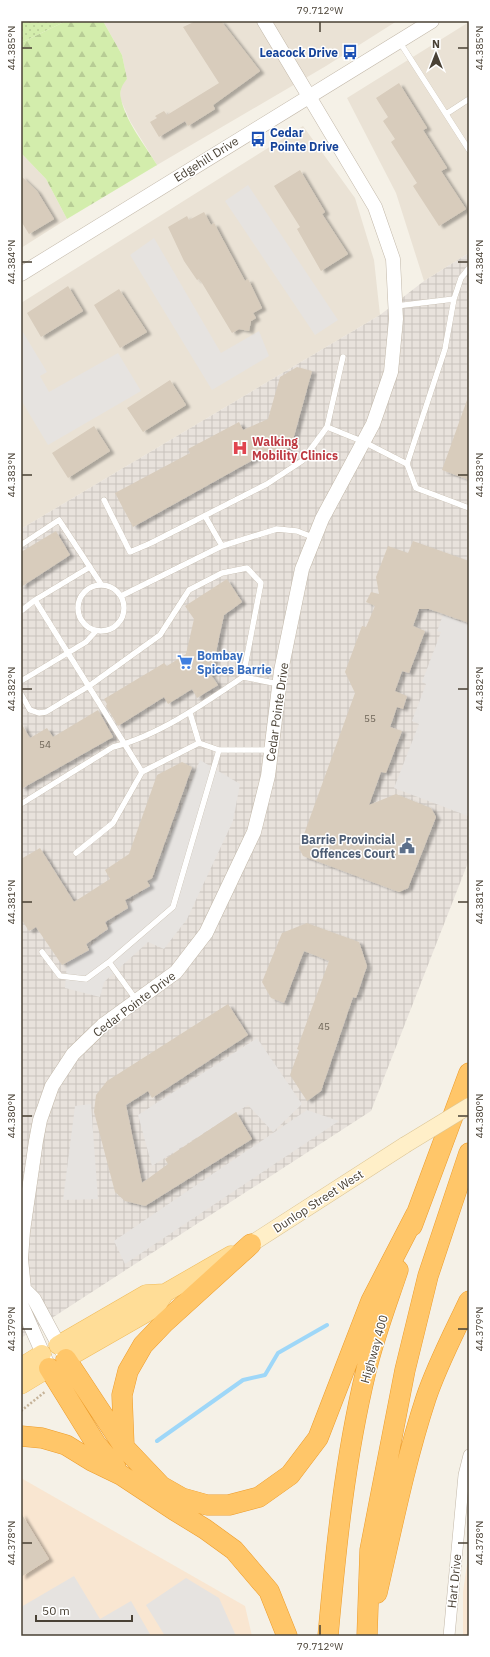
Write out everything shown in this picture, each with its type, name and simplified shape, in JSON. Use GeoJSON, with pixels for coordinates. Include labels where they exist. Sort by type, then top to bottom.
{"type":"FeatureCollection","features":[{"type":"Feature","properties":{"kind":"highway","name":"Highway 400"},"geometry":{"type":"LineString","coordinates":[[328,1636],[347,1463],[366,1370],[416,1214],[469,1073]]}},
{"type":"Feature","properties":{"kind":"highway"},"geometry":{"type":"LineString","coordinates":[[367,1636],[370,1550],[405,1370],[428,1276],[469,1153]]}},
{"type":"Feature","properties":{"kind":"highway"},"geometry":{"type":"LineString","coordinates":[[52,1363],[124,1447],[161,1486],[182,1498],[207,1505],[229,1505],[259,1497],[290,1475],[318,1438],[371,1301],[416,1214]]}},
{"type":"Feature","properties":{"kind":"highway"},"geometry":{"type":"LineString","coordinates":[[124,1447],[122,1395],[128,1371],[143,1345],[164,1323],[251,1244]]}},
{"type":"Feature","properties":{"kind":"highway"},"geometry":{"type":"LineString","coordinates":[[367,1636],[413,1441],[426,1397],[469,1301]]}},
{"type":"Feature","properties":{"kind":"highway"},"geometry":{"type":"LineString","coordinates":[[52,1363],[96,1444],[121,1475]]}},
{"type":"Feature","properties":{"kind":"highway"},"geometry":{"type":"LineString","coordinates":[[21,1436],[42,1438],[66,1445],[92,1461],[121,1475],[205,1529],[234,1550],[269,1591],[287,1636]]}},
{"type":"Feature","properties":{"kind":"main road","name":"Dunlop Street West"},"geometry":{"type":"LineString","coordinates":[[21,1385],[52,1363],[155,1308],[165,1293],[251,1244],[405,1145],[469,1106]]}},
{"type":"Feature","properties":{"kind":"main road","name":"Dunlop Street West"},"geometry":{"type":"LineString","coordinates":[[21,1367],[52,1363]]}},
{"type":"Feature","properties":{"kind":"street"},"geometry":{"type":"LineString","coordinates":[[264,21],[308,96]]}},
{"type":"Feature","properties":{"kind":"street","name":"Edgehill Drive"},"geometry":{"type":"LineString","coordinates":[[21,274],[432,21]]}},
{"type":"Feature","properties":{"kind":"street","name":"Cedar Pointe Drive"},"geometry":{"type":"LineString","coordinates":[[52,1363],[34,1299],[24,1289],[21,1259],[22,1231],[40,1120],[52,1086],[73,1054],[103,1025],[176,972],[206,933],[254,832],[268,776],[279,684],[302,569],[322,519],[373,424],[392,372],[396,306],[393,259],[375,207],[308,96]]}},
{"type":"Feature","properties":{"kind":"street","name":"Hart Drive"},"geometry":{"type":"LineString","coordinates":[[449,1636],[465,1512],[464,1475],[469,1455]]}},
{"type":"Feature","properties":{"kind":"lane"},"geometry":{"type":"LineString","coordinates":[[399,41],[469,150]]}},
{"type":"Feature","properties":{"kind":"lane"},"geometry":{"type":"LineString","coordinates":[[446,114],[469,99]]}},
{"type":"Feature","properties":{"kind":"lane"},"geometry":{"type":"LineString","coordinates":[[469,268],[461,278],[454,299],[445,349],[407,464],[416,488],[469,508]]}},
{"type":"Feature","properties":{"kind":"lane"},"geometry":{"type":"LineString","coordinates":[[396,306],[454,299]]}},
{"type":"Feature","properties":{"kind":"lane"},"geometry":{"type":"LineString","coordinates":[[104,500],[130,552],[267,484],[302,461],[327,427],[343,357]]}},
{"type":"Feature","properties":{"kind":"lane"},"geometry":{"type":"LineString","coordinates":[[327,427],[364,442],[407,464]]}},
{"type":"Feature","properties":{"kind":"lane"},"geometry":{"type":"LineString","coordinates":[[205,516],[222,546]]}},
{"type":"Feature","properties":{"kind":"lane"},"geometry":{"type":"LineString","coordinates":[[21,545],[59,520],[101,584]]}},
{"type":"Feature","properties":{"kind":"lane"},"geometry":{"type":"LineString","coordinates":[[121,596],[222,546],[277,529],[297,532],[315,538]]}},
{"type":"Feature","properties":{"kind":"lane"},"geometry":{"type":"LineString","coordinates":[[21,611],[35,600],[90,567]]}},
{"type":"Feature","properties":{"kind":"lane"},"geometry":{"type":"LineString","coordinates":[[21,694],[30,710],[39,713],[46,712],[88,686],[160,635],[189,590],[222,573],[247,568],[261,583],[243,677],[190,713],[125,744],[113,747],[21,804]]}},
{"type":"Feature","properties":{"kind":"lane"},"geometry":{"type":"LineString","coordinates":[[101,584],[109,586],[121,596],[124,610],[122,618],[111,629],[96,631],[89,628],[79,617],[78,602],[86,589],[101,584]]}},
{"type":"Feature","properties":{"kind":"lane"},"geometry":{"type":"LineString","coordinates":[[35,600],[142,772]]}},
{"type":"Feature","properties":{"kind":"lane"},"geometry":{"type":"LineString","coordinates":[[21,681],[86,642],[96,631]]}},
{"type":"Feature","properties":{"kind":"lane"},"geometry":{"type":"LineString","coordinates":[[243,677],[279,684]]}},
{"type":"Feature","properties":{"kind":"lane"},"geometry":{"type":"LineString","coordinates":[[190,713],[199,743]]}},
{"type":"Feature","properties":{"kind":"lane"},"geometry":{"type":"LineString","coordinates":[[76,853],[113,823],[142,772],[199,743],[219,750],[271,750]]}},
{"type":"Feature","properties":{"kind":"lane"},"geometry":{"type":"LineString","coordinates":[[42,952],[60,976],[86,979],[110,962],[173,907],[219,750]]}},
{"type":"Feature","properties":{"kind":"lane"},"geometry":{"type":"LineString","coordinates":[[110,962],[137,1001]]}},
{"type":"Feature","properties":{"kind":"path"},"geometry":{"type":"LineString","coordinates":[[21,1410],[46,1390],[52,1363]]}},
{"type":"Feature","properties":{"kind":"shaded area"},"geometry":{"type":"Polygon","coordinates":[[[103,21],[397,21],[326,66],[157,165],[130,121],[120,98],[121,85],[127,79],[122,55],[103,21]]]}},
{"type":"Feature","properties":{"kind":"shaded area"},"geometry":{"type":"Polygon","coordinates":[[[469,22],[469,253],[424,281],[396,193],[347,98],[469,22]]]}},
{"type":"Feature","properties":{"kind":"shaded area"},"geometry":{"type":"Polygon","coordinates":[[[303,126],[355,198],[374,260],[380,315],[21,529],[21,303],[303,126]]]}},
{"type":"Feature","properties":{"kind":"shaded area"},"geometry":{"type":"Polygon","coordinates":[[[21,153],[46,179],[67,219],[21,248],[21,153]]]}},
{"type":"Feature","properties":{"kind":"shaded area"},"geometry":{"type":"Polygon","coordinates":[[[248,185],[338,320],[315,335],[225,201],[248,185]]]}},
{"type":"Feature","properties":{"kind":"shaded area"},"geometry":{"type":"Polygon","coordinates":[[[154,238],[221,353],[259,331],[269,356],[212,390],[130,255],[154,238]]]}},
{"type":"Feature","properties":{"kind":"shaded area"},"geometry":{"type":"Polygon","coordinates":[[[469,253],[469,860],[371,1111],[21,1338],[21,529],[380,315],[424,281],[469,253]]]}},
{"type":"Feature","properties":{"kind":"shaded area"},"geometry":{"type":"Polygon","coordinates":[[[21,329],[47,372],[40,376],[49,392],[118,353],[141,391],[48,445],[21,400],[21,329]]]}},
{"type":"Feature","properties":{"kind":"shaded area"},"geometry":{"type":"Polygon","coordinates":[[[443,615],[469,625],[468,816],[394,788],[419,724],[412,721],[426,684],[422,682],[441,632],[437,631],[443,615]]]}},
{"type":"Feature","properties":{"kind":"shaded area"},"geometry":{"type":"Polygon","coordinates":[[[200,760],[240,784],[233,821],[187,919],[164,949],[148,942],[104,982],[100,997],[65,988],[67,962],[83,954],[153,880],[200,760]]]}},
{"type":"Feature","properties":{"kind":"shaded area"},"geometry":{"type":"Polygon","coordinates":[[[257,1038],[302,1104],[273,1132],[248,1105],[152,1166],[138,1115],[257,1038]]]}},
{"type":"Feature","properties":{"kind":"shaded area"},"geometry":{"type":"Polygon","coordinates":[[[91,1104],[98,1199],[63,1200],[75,1106],[91,1104]]]}},
{"type":"Feature","properties":{"kind":"shaded area"},"geometry":{"type":"Polygon","coordinates":[[[307,1110],[339,1121],[125,1264],[114,1241],[307,1110]]]}},
{"type":"Feature","properties":{"kind":"shaded area"},"geometry":{"type":"Polygon","coordinates":[[[21,1478],[245,1606],[252,1636],[21,1636],[21,1478]]]}},
{"type":"Feature","properties":{"kind":"shaded area"},"geometry":{"type":"Polygon","coordinates":[[[469,1550],[469,1636],[463,1636],[463,1592],[469,1550]]]}},
{"type":"Feature","properties":{"kind":"shaded area"},"geometry":{"type":"Polygon","coordinates":[[[74,1576],[100,1619],[131,1601],[151,1636],[21,1636],[21,1607],[74,1576]]]}},
{"type":"Feature","properties":{"kind":"shaded area"},"geometry":{"type":"Polygon","coordinates":[[[186,1578],[219,1598],[236,1636],[165,1636],[146,1605],[186,1578]]]}},
{"type":"Feature","properties":{"kind":"green space"},"geometry":{"type":"Polygon","coordinates":[[[21,21],[66,21],[21,43],[21,21]]]}},
{"type":"Feature","properties":{"kind":"green space"},"geometry":{"type":"Polygon","coordinates":[[[66,21],[103,21],[122,55],[127,79],[122,86],[120,96],[123,108],[131,125],[157,165],[67,219],[46,179],[21,153],[21,43],[66,21]]]}},
{"type":"Feature","properties":{"kind":"building"},"geometry":{"type":"Polygon","coordinates":[[[196,21],[221,21],[260,71],[213,105],[215,109],[188,126],[185,121],[159,137],[150,122],[157,118],[155,116],[164,111],[167,115],[219,83],[183,27],[196,21]]]}},
{"type":"Feature","properties":{"kind":"building"},"geometry":{"type":"Polygon","coordinates":[[[399,83],[427,128],[423,130],[447,168],[441,171],[466,209],[439,226],[413,186],[417,183],[391,142],[395,139],[383,121],[388,117],[376,98],[399,83]]]}},
{"type":"Feature","properties":{"kind":"building"},"geometry":{"type":"Polygon","coordinates":[[[300,170],[325,212],[322,214],[348,254],[321,271],[297,229],[300,227],[274,186],[300,170]]]}},
{"type":"Feature","properties":{"kind":"building"},"geometry":{"type":"Polygon","coordinates":[[[21,176],[37,191],[54,219],[29,234],[21,221],[21,176]]]}},
{"type":"Feature","properties":{"kind":"building"},"geometry":{"type":"Polygon","coordinates":[[[204,212],[211,225],[214,223],[245,281],[248,279],[262,308],[253,313],[256,318],[251,321],[249,331],[239,329],[232,333],[202,283],[199,279],[197,280],[184,261],[168,227],[187,216],[189,220],[204,212]]]}},
{"type":"Feature","properties":{"kind":"building"},"geometry":{"type":"Polygon","coordinates":[[[68,286],[83,311],[41,337],[27,313],[68,286]]]}},
{"type":"Feature","properties":{"kind":"building"},"geometry":{"type":"Polygon","coordinates":[[[119,289],[147,332],[120,348],[94,305],[119,289]]]}},
{"type":"Feature","properties":{"kind":"building","name":"Walking Mobility Clinics"},"geometry":{"type":"Polygon","coordinates":[[[297,367],[312,371],[291,447],[271,458],[260,456],[133,527],[115,493],[190,453],[188,449],[239,422],[243,430],[268,419],[280,377],[297,367]]]}},
{"type":"Feature","properties":{"kind":"building"},"geometry":{"type":"Polygon","coordinates":[[[170,380],[186,405],[143,432],[127,408],[170,380]]]}},
{"type":"Feature","properties":{"kind":"building"},"geometry":{"type":"Polygon","coordinates":[[[467,400],[469,400],[469,480],[442,470],[467,400]]]}},
{"type":"Feature","properties":{"kind":"building"},"geometry":{"type":"Polygon","coordinates":[[[94,426],[110,451],[68,478],[52,453],[94,426]]]}},
{"type":"Feature","properties":{"kind":"building"},"geometry":{"type":"Polygon","coordinates":[[[56,531],[70,555],[21,587],[21,552],[56,531]]]}},
{"type":"Feature","properties":{"kind":"building"},"geometry":{"type":"Polygon","coordinates":[[[413,541],[469,561],[469,623],[429,609],[419,609],[413,626],[425,631],[409,673],[402,671],[395,691],[407,696],[403,709],[397,707],[390,727],[402,731],[386,773],[381,772],[369,805],[396,794],[431,808],[436,817],[408,888],[399,892],[303,856],[299,848],[355,693],[345,672],[362,626],[366,627],[375,606],[366,602],[371,592],[379,594],[376,577],[388,546],[408,553],[413,541]]]}},
{"type":"Feature","properties":{"kind":"building"},"geometry":{"type":"Polygon","coordinates":[[[227,579],[242,602],[224,615],[211,675],[218,685],[197,698],[192,689],[168,704],[164,697],[118,726],[106,706],[107,704],[104,699],[164,663],[167,666],[186,654],[194,619],[185,606],[227,579]]]}},
{"type":"Feature","properties":{"kind":"building"},"geometry":{"type":"Polygon","coordinates":[[[98,710],[113,737],[21,789],[21,723],[30,738],[47,728],[53,737],[98,710]]]}},
{"type":"Feature","properties":{"kind":"building"},"geometry":{"type":"Polygon","coordinates":[[[182,762],[192,767],[152,878],[147,881],[150,886],[125,900],[128,908],[105,922],[108,929],[86,944],[89,950],[62,965],[36,927],[29,931],[21,919],[21,859],[40,848],[74,902],[110,879],[105,870],[129,854],[157,775],[182,762]]]}},
{"type":"Feature","properties":{"kind":"building"},"geometry":{"type":"Polygon","coordinates":[[[307,923],[359,942],[367,966],[356,998],[353,997],[321,1091],[307,1101],[290,1075],[299,1050],[297,1049],[329,961],[304,951],[284,1003],[271,998],[262,982],[282,933],[307,923]]]}},
{"type":"Feature","properties":{"kind":"building"},"geometry":{"type":"Polygon","coordinates":[[[228,1004],[248,1035],[152,1098],[148,1091],[126,1105],[142,1183],[168,1164],[165,1159],[236,1112],[252,1139],[145,1206],[125,1201],[115,1192],[94,1112],[96,1095],[107,1081],[228,1004]]]}},
{"type":"Feature","properties":{"kind":"building"},"geometry":{"type":"Polygon","coordinates":[[[21,1513],[49,1559],[21,1577],[21,1513]]]}},
{"type":"Feature","properties":{"kind":"waterway"},"geometry":{"type":"LineString","coordinates":[[157,1441],[243,1380],[265,1375],[278,1353],[327,1325]]}},
{"type":"Feature","properties":{"kind":"place","name":"Leacock Drive"},"geometry":{"type":"Point","coordinates":[350,52]}},
{"type":"Feature","properties":{"kind":"place","name":"Cedar Pointe Drive"},"geometry":{"type":"Point","coordinates":[258,139]}},
{"type":"Feature","properties":{"kind":"place","name":"Walking Mobility Clinics"},"geometry":{"type":"Point","coordinates":[240,448]}},
{"type":"Feature","properties":{"kind":"place","name":"Bombay Spices Barrie"},"geometry":{"type":"Point","coordinates":[185,662]}},
{"type":"Feature","properties":{"kind":"place","name":"Barrie Provincial Offences Court"},"geometry":{"type":"Point","coordinates":[407,846]}}]}
